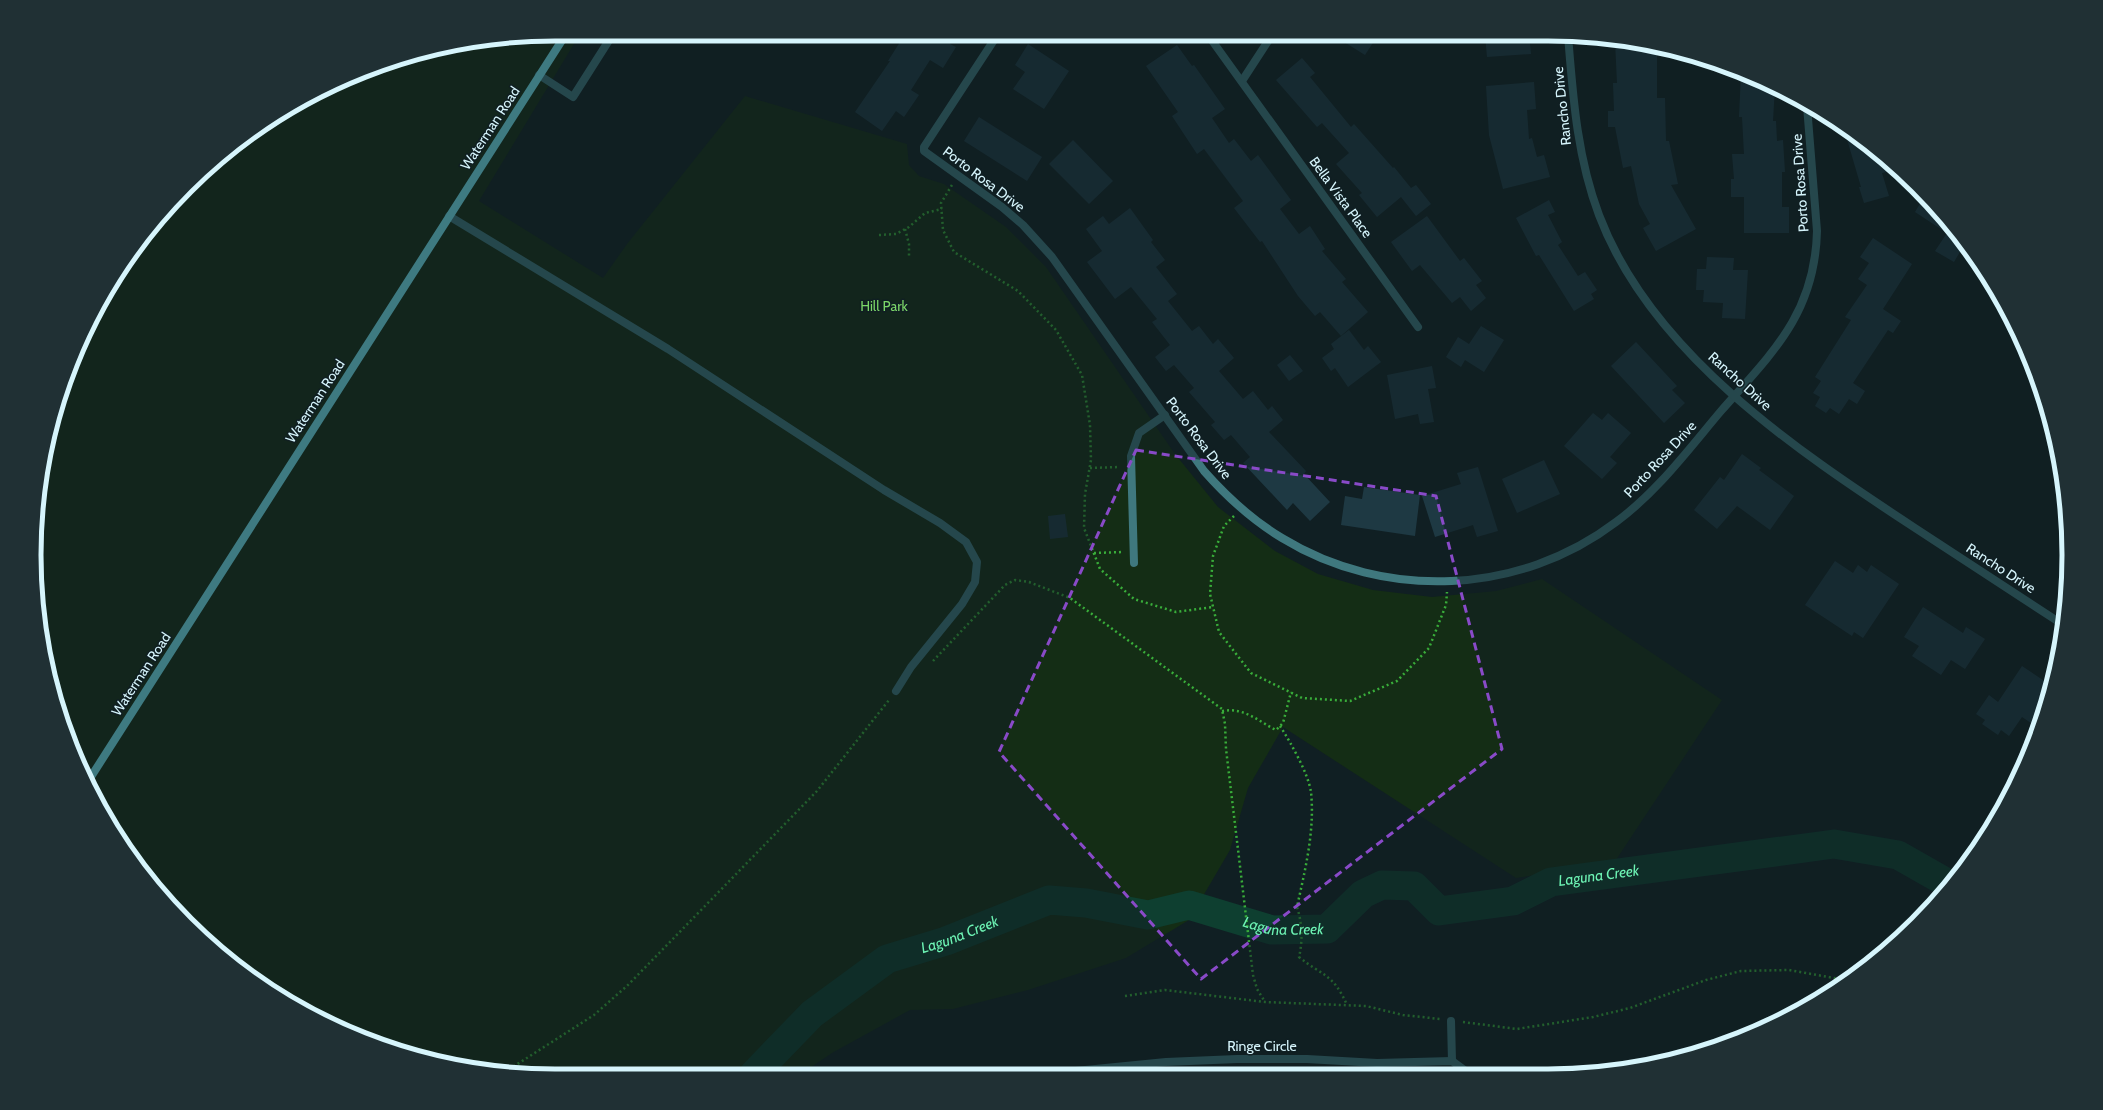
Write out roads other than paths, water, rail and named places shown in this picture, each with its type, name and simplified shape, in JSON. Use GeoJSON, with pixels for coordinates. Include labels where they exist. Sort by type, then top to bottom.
{"type":"FeatureCollection","features":[{"type":"Feature","properties":{"kind":"main road","name":"Waterman Road"},"geometry":{"type":"LineString","coordinates":[[91,776],[561,41]]}},
{"type":"Feature","properties":{"kind":"street"},"geometry":{"type":"LineString","coordinates":[[539,75],[573,97],[609,41]]}},
{"type":"Feature","properties":{"kind":"street","name":"Porto Rosa Drive"},"geometry":{"type":"LineString","coordinates":[[993,41],[924,147],[924,151],[1002,207],[1023,225],[1052,257],[1204,471],[1242,509],[1283,539],[1320,558],[1360,572],[1401,580],[1448,581],[1484,578],[1525,569],[1564,554],[1601,533],[1650,494],[1787,333],[1797,318],[1810,284],[1817,249],[1817,231],[1807,112]]}},
{"type":"Feature","properties":{"kind":"street","name":"Bella Vista Place"},"geometry":{"type":"LineString","coordinates":[[1212,41],[1418,327]]}},
{"type":"Feature","properties":{"kind":"street"},"geometry":{"type":"LineString","coordinates":[[1242,81],[1268,41]]}},
{"type":"Feature","properties":{"kind":"street","name":"Rancho Drive"},"geometry":{"type":"LineString","coordinates":[[1569,42],[1578,143],[1586,177],[1599,216],[1616,253],[1649,306],[1670,332],[1735,395],[1807,454],[1861,492],[2058,621]]}},
{"type":"Feature","properties":{"kind":"street"},"geometry":{"type":"LineString","coordinates":[[449,216],[668,349],[884,490],[940,523],[966,542],[977,562],[975,582],[962,604],[911,667],[896,692]]}},
{"type":"Feature","properties":{"kind":"street"},"geometry":{"type":"LineString","coordinates":[[1134,563],[1132,456],[1139,433],[1165,415]]}},
{"type":"Feature","properties":{"kind":"street"},"geometry":{"type":"LineString","coordinates":[[1451,1021],[1452,1061],[1463,1069]]}},
{"type":"Feature","properties":{"kind":"street","name":"Ringe Circle"},"geometry":{"type":"LineString","coordinates":[[1095,1069],[1166,1062],[1237,1058],[1307,1059],[1377,1063],[1452,1061]]}},
{"type":"Feature","properties":{"kind":"waterway","name":"Laguna Creek"},"geometry":{"type":"LineString","coordinates":[[759,1069],[812,1014],[887,959],[946,941],[1049,900],[1086,903],[1148,915],[1189,905],[1272,930],[1327,929],[1363,894],[1382,885],[1414,886],[1439,911],[1513,901],[1551,882],[1834,844],[1898,855],[1945,881]]}},
{"type":"Feature","properties":{"kind":"park label","name":"Hill Park"},"geometry":{"type":"Point","coordinates":[884,306]}}]}
